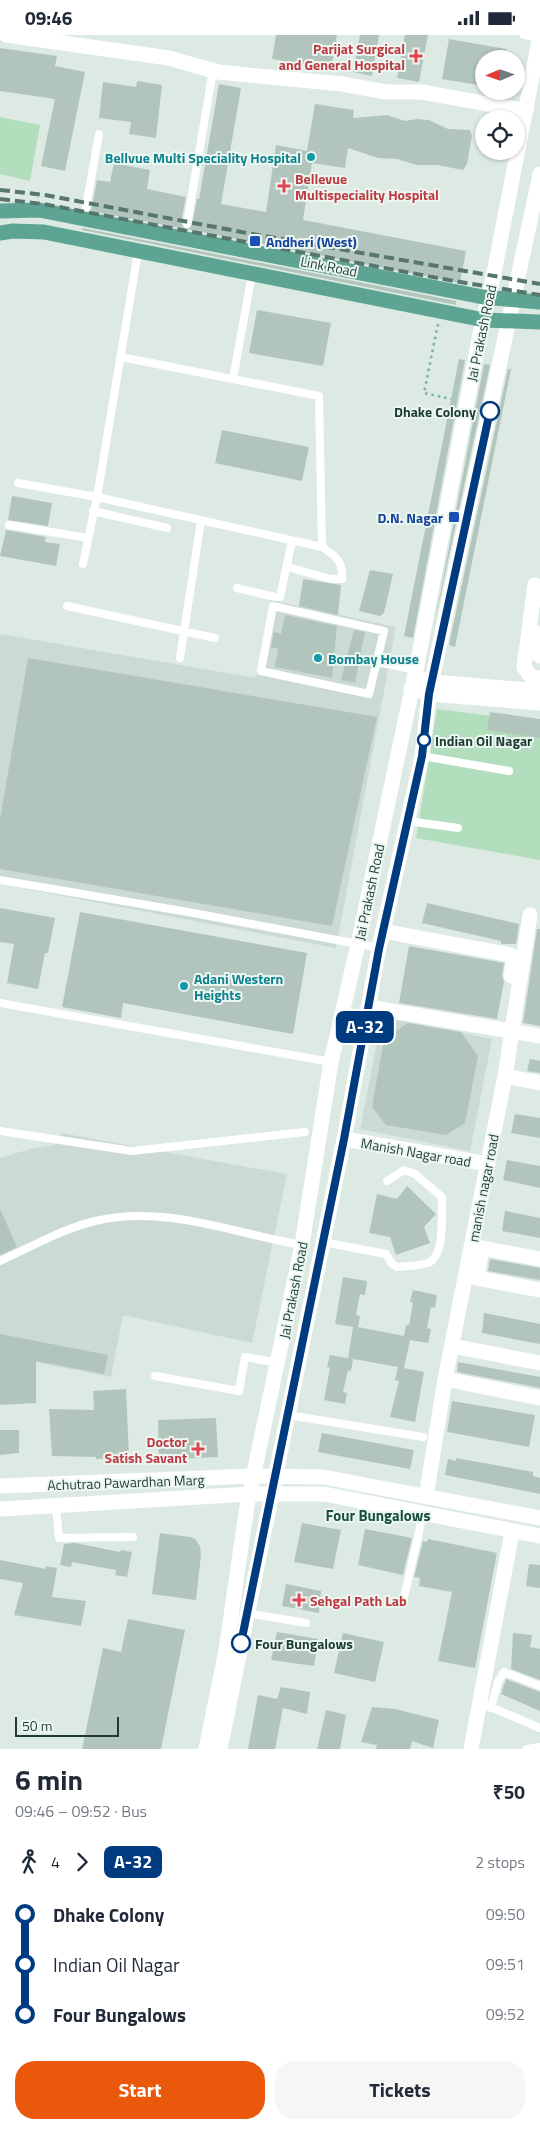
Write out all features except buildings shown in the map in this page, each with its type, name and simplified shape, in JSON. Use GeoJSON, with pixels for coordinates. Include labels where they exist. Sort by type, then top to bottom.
{"type":"FeatureCollection","features":[{"type":"Feature","properties":{"kind":"main road"},"geometry":{"type":"LineString","coordinates":[[6,35],[169,58],[213,70],[342,84],[386,92],[422,92],[526,111]]}},
{"type":"Feature","properties":{"kind":"main road","name":"Jai Prakash Road"},"geometry":{"type":"LineString","coordinates":[[206,1749],[226,1650],[249,1494],[279,1363],[302,1245],[331,1062],[414,679],[540,37]]}},
{"type":"Feature","properties":{"kind":"main road","name":"Jai Prakash Road"},"geometry":{"type":"LineString","coordinates":[[220,1749],[344,1139],[379,949],[422,756],[431,688],[540,174]]}},
{"type":"Feature","properties":{"kind":"main road","name":"Link Road"},"geometry":{"type":"LineString","coordinates":[[0,211],[39,210],[488,297],[540,302]]}},
{"type":"Feature","properties":{"kind":"main road","name":"Link Road"},"geometry":{"type":"LineString","coordinates":[[0,233],[13,231],[44,233],[484,320],[540,323]]}},
{"type":"Feature","properties":{"kind":"main road"},"geometry":{"type":"LineString","coordinates":[[535,585],[524,667],[531,677],[540,679]]}},
{"type":"Feature","properties":{"kind":"main road"},"geometry":{"type":"LineString","coordinates":[[540,602],[534,646],[540,656]]}},
{"type":"Feature","properties":{"kind":"main road"},"geometry":{"type":"LineString","coordinates":[[414,679],[431,688],[467,691],[540,703]]}},
{"type":"Feature","properties":{"kind":"main road"},"geometry":{"type":"LineString","coordinates":[[467,691],[540,691]]}},
{"type":"Feature","properties":{"kind":"main road"},"geometry":{"type":"LineString","coordinates":[[510,1026],[522,979],[534,917]]}},
{"type":"Feature","properties":{"kind":"main road"},"geometry":{"type":"LineString","coordinates":[[383,931],[513,957],[510,1026]]}},
{"type":"Feature","properties":{"kind":"main road"},"geometry":{"type":"LineString","coordinates":[[368,1007],[510,1026],[540,1036]]}},
{"type":"Feature","properties":{"kind":"main road","name":"manish nagar road"},"geometry":{"type":"LineString","coordinates":[[426,1497],[445,1379],[477,1247],[488,1164],[505,1076],[510,1026]]}},
{"type":"Feature","properties":{"kind":"main road"},"geometry":{"type":"LineString","coordinates":[[505,1076],[540,1083]]}},
{"type":"Feature","properties":{"kind":"main road","name":"Manish Nagar road"},"geometry":{"type":"LineString","coordinates":[[344,1139],[488,1164]]}},
{"type":"Feature","properties":{"kind":"main road"},"geometry":{"type":"LineString","coordinates":[[477,1247],[540,1259]]}},
{"type":"Feature","properties":{"kind":"main road"},"geometry":{"type":"LineString","coordinates":[[471,1277],[540,1290]]}},
{"type":"Feature","properties":{"kind":"main road"},"geometry":{"type":"LineString","coordinates":[[452,1346],[540,1363]]}},
{"type":"Feature","properties":{"kind":"main road"},"geometry":{"type":"LineString","coordinates":[[445,1379],[540,1398]]}},
{"type":"Feature","properties":{"kind":"main road","name":"Achutrao Pawardhan Marg"},"geometry":{"type":"LineString","coordinates":[[0,1486],[253,1476],[323,1477],[540,1518]]}},
{"type":"Feature","properties":{"kind":"main road","name":"Achutrao Pawardhan Marg"},"geometry":{"type":"LineString","coordinates":[[0,1509],[249,1494],[324,1494],[540,1536]]}},
{"type":"Feature","properties":{"kind":"main road"},"geometry":{"type":"LineString","coordinates":[[471,1749],[485,1705],[512,1532]]}},
{"type":"Feature","properties":{"kind":"lane"},"geometry":{"type":"LineString","coordinates":[[524,35],[540,37]]}},
{"type":"Feature","properties":{"kind":"lane"},"geometry":{"type":"LineString","coordinates":[[187,224],[213,70]]}},
{"type":"Feature","properties":{"kind":"lane"},"geometry":{"type":"LineString","coordinates":[[84,219],[99,134]]}},
{"type":"Feature","properties":{"kind":"lane"},"geometry":{"type":"LineString","coordinates":[[83,564],[138,252]]}},
{"type":"Feature","properties":{"kind":"lane"},"geometry":{"type":"LineString","coordinates":[[233,379],[252,274]]}},
{"type":"Feature","properties":{"kind":"lane"},"geometry":{"type":"LineString","coordinates":[[121,357],[319,396],[322,547]]}},
{"type":"Feature","properties":{"kind":"lane"},"geometry":{"type":"LineString","coordinates":[[18,483],[96,497],[322,547],[338,557],[341,563],[342,579],[331,579],[287,567]]}},
{"type":"Feature","properties":{"kind":"lane"},"geometry":{"type":"LineString","coordinates":[[93,511],[167,528]]}},
{"type":"Feature","properties":{"kind":"lane"},"geometry":{"type":"LineString","coordinates":[[180,658],[201,520]]}},
{"type":"Feature","properties":{"kind":"lane"},"geometry":{"type":"LineString","coordinates":[[9,525],[88,538]]}},
{"type":"Feature","properties":{"kind":"lane"},"geometry":{"type":"LineString","coordinates":[[237,588],[280,597],[292,541]]}},
{"type":"Feature","properties":{"kind":"lane"},"geometry":{"type":"LineString","coordinates":[[67,606],[214,638]]}},
{"type":"Feature","properties":{"kind":"lane"},"geometry":{"type":"LineString","coordinates":[[273,606],[384,631],[377,662],[369,693],[261,671],[273,606]]}},
{"type":"Feature","properties":{"kind":"lane"},"geometry":{"type":"LineString","coordinates":[[377,662],[414,679]]}},
{"type":"Feature","properties":{"kind":"lane"},"geometry":{"type":"LineString","coordinates":[[422,756],[509,771]]}},
{"type":"Feature","properties":{"kind":"lane"},"geometry":{"type":"LineString","coordinates":[[408,821],[458,828]]}},
{"type":"Feature","properties":{"kind":"lane"},"geometry":{"type":"LineString","coordinates":[[0,880],[188,912],[379,949]]}},
{"type":"Feature","properties":{"kind":"lane"},"geometry":{"type":"LineString","coordinates":[[0,1003],[331,1062]]}},
{"type":"Feature","properties":{"kind":"lane"},"geometry":{"type":"LineString","coordinates":[[0,1131],[132,1151],[305,1132]]}},
{"type":"Feature","properties":{"kind":"lane"},"geometry":{"type":"LineString","coordinates":[[323,1242],[386,1254],[396,1267],[429,1263],[436,1256],[440,1247],[442,1197],[415,1174],[404,1170],[387,1181]]}},
{"type":"Feature","properties":{"kind":"lane"},"geometry":{"type":"LineString","coordinates":[[0,1261],[73,1227],[96,1221],[136,1216],[184,1220],[302,1245]]}},
{"type":"Feature","properties":{"kind":"lane"},"geometry":{"type":"LineString","coordinates":[[155,1376],[239,1391],[245,1357],[279,1363]]}},
{"type":"Feature","properties":{"kind":"lane"},"geometry":{"type":"LineString","coordinates":[[288,1415],[423,1437]]}},
{"type":"Feature","properties":{"kind":"lane"},"geometry":{"type":"LineString","coordinates":[[56,1506],[59,1538],[133,1537]]}},
{"type":"Feature","properties":{"kind":"lane"},"geometry":{"type":"LineString","coordinates":[[403,1602],[423,1513]]}},
{"type":"Feature","properties":{"kind":"lane"},"geometry":{"type":"LineString","coordinates":[[248,1613],[306,1623]]}},
{"type":"Feature","properties":{"kind":"lane"},"geometry":{"type":"LineString","coordinates":[[540,1686],[504,1672],[485,1705],[540,1728]]}},
{"type":"Feature","properties":{"kind":"lane"},"geometry":{"type":"LineString","coordinates":[[527,1749],[540,1747]]}},
{"type":"Feature","properties":{"kind":"path"},"geometry":{"type":"LineString","coordinates":[[439,319],[424,393],[451,399]]}},
{"type":"Feature","properties":{"kind":"shaded area"},"geometry":{"type":"Polygon","coordinates":[[[271,600],[396,627],[336,948],[0,884],[0,634],[256,678],[271,600]]]}},
{"type":"Feature","properties":{"kind":"shaded area"},"geometry":{"type":"Polygon","coordinates":[[[382,1017],[492,1039],[470,1151],[360,1129],[382,1017]]]}},
{"type":"Feature","properties":{"kind":"shaded area"},"geometry":{"type":"Polygon","coordinates":[[[61,1133],[287,1174],[252,1343],[123,1315],[111,1377],[0,1355],[0,1158],[30,1149],[58,1144],[61,1133]]]}},
{"type":"Feature","properties":{"kind":"green space"},"geometry":{"type":"Polygon","coordinates":[[[0,117],[40,125],[30,181],[0,174],[0,117]]]}},
{"type":"Feature","properties":{"kind":"green space"},"geometry":{"type":"Polygon","coordinates":[[[437,709],[540,722],[540,860],[416,838],[437,709]]]}},
{"type":"Feature","properties":{"kind":"railway"},"geometry":{"type":"LineString","coordinates":[[0,190],[45,195],[247,233],[540,284]]}},
{"type":"Feature","properties":{"kind":"railway"},"geometry":{"type":"LineString","coordinates":[[0,199],[43,204],[454,281],[540,295]]}},
{"type":"Feature","properties":{"kind":"bus line","name":"A-32"},"geometry":{"type":"LineString","coordinates":[[241,1643],[344,1139],[379,949],[422,756],[429,694],[437,665],[490,411]]}},
{"type":"Feature","properties":{"kind":"place","name":"Parijat Surgical and General Hospital"},"geometry":{"type":"Point","coordinates":[416,56]}},
{"type":"Feature","properties":{"kind":"place","name":"Bellvue Multi Speciality Hospital"},"geometry":{"type":"Point","coordinates":[311,157]}},
{"type":"Feature","properties":{"kind":"place","name":"Bellevue Multispeciality Hospital"},"geometry":{"type":"Point","coordinates":[284,186]}},
{"type":"Feature","properties":{"kind":"place","name":"Andheri (West)"},"geometry":{"type":"Point","coordinates":[255,241]}},
{"type":"Feature","properties":{"kind":"place","name":"Dhake Colony"},"geometry":{"type":"Point","coordinates":[490,411]}},
{"type":"Feature","properties":{"kind":"place","name":"D.N. Nagar"},"geometry":{"type":"Point","coordinates":[454,517]}},
{"type":"Feature","properties":{"kind":"place","name":"Bombay House"},"geometry":{"type":"Point","coordinates":[318,658]}},
{"type":"Feature","properties":{"kind":"place","name":"Indian Oil Nagar"},"geometry":{"type":"Point","coordinates":[424,740]}},
{"type":"Feature","properties":{"kind":"place","name":"Adani Western Heights"},"geometry":{"type":"Point","coordinates":[184,986]}},
{"type":"Feature","properties":{"kind":"place","name":"Doctor Satish Savant"},"geometry":{"type":"Point","coordinates":[198,1449]}},
{"type":"Feature","properties":{"kind":"place","name":"Sehgal Path Lab"},"geometry":{"type":"Point","coordinates":[299,1600]}},
{"type":"Feature","properties":{"kind":"place","name":"Four Bungalows"},"geometry":{"type":"Point","coordinates":[241,1643]}},
{"type":"Feature","properties":{"kind":"district","name":"Four Bungalows"},"geometry":{"type":"Point","coordinates":[378,1515]}}]}
